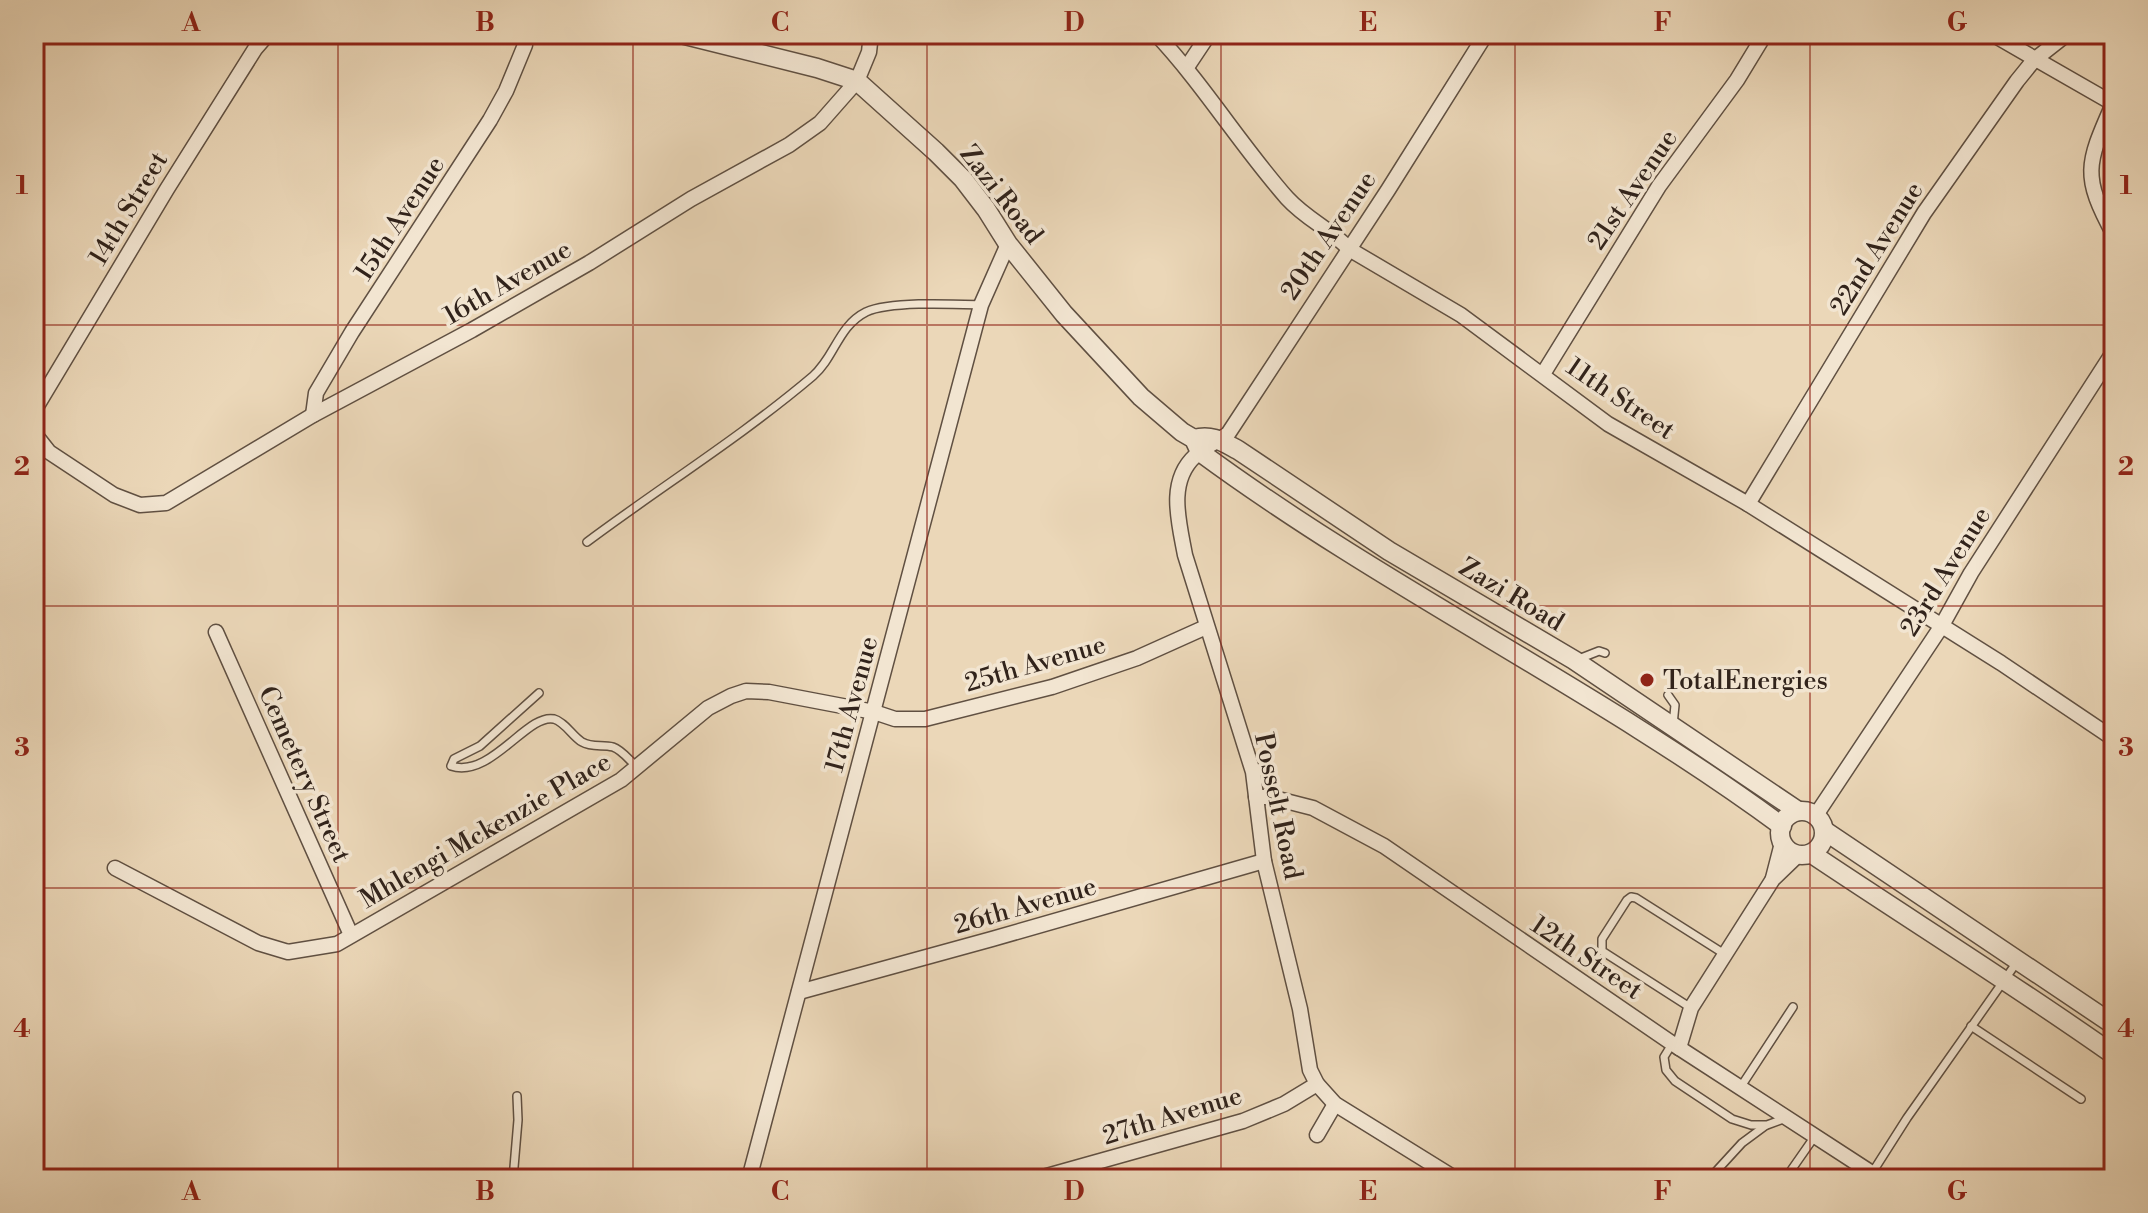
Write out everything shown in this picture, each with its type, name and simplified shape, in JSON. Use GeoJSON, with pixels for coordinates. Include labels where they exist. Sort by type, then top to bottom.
{"type":"FeatureCollection","features":[{"type":"Feature","properties":{"kind":"street","name":"14th Street"},"geometry":{"type":"LineString","coordinates":[[34,411],[167,189],[255,49],[268,34]]}},
{"type":"Feature","properties":{"kind":"street","name":"Zazi Road"},"geometry":{"type":"LineString","coordinates":[[681,34],[857,81],[963,179],[1008,244],[1064,314],[1119,375],[1197,446],[1375,570],[1629,723],[1782,834]]}},
{"type":"Feature","properties":{"kind":"street"},"geometry":{"type":"LineString","coordinates":[[857,81],[869,52],[871,34]]}},
{"type":"Feature","properties":{"kind":"street","name":"11th Street"},"geometry":{"type":"LineString","coordinates":[[1156,34],[1187,67],[1301,213],[1349,249],[1461,315],[1608,424],[1748,504],[2114,739]]}},
{"type":"Feature","properties":{"kind":"street"},"geometry":{"type":"LineString","coordinates":[[1187,67],[1209,34]]}},
{"type":"Feature","properties":{"kind":"street","name":"20th Avenue"},"geometry":{"type":"LineString","coordinates":[[1220,440],[1228,434],[1486,34]]}},
{"type":"Feature","properties":{"kind":"street","name":"21st Avenue"},"geometry":{"type":"LineString","coordinates":[[1543,374],[1659,186],[1737,80],[1765,34]]}},
{"type":"Feature","properties":{"kind":"street"},"geometry":{"type":"LineString","coordinates":[[1992,34],[2113,104],[2093,155],[2090,178],[2095,200],[2114,235]]}},
{"type":"Feature","properties":{"kind":"street","name":"22nd Avenue"},"geometry":{"type":"LineString","coordinates":[[1748,504],[1924,213],[2034,60],[2067,34]]}},
{"type":"Feature","properties":{"kind":"street","name":"15th Avenue"},"geometry":{"type":"LineString","coordinates":[[313,415],[316,393],[352,332],[490,120],[525,45]]}},
{"type":"Feature","properties":{"kind":"street","name":"16th Avenue"},"geometry":{"type":"LineString","coordinates":[[34,433],[49,452],[114,495],[140,505],[166,503],[313,415],[472,330],[589,263],[691,199],[789,145],[820,123],[857,81]]}},
{"type":"Feature","properties":{"kind":"street","name":"17th Avenue"},"geometry":{"type":"LineString","coordinates":[[749,1179],[981,305],[1008,244]]}},
{"type":"Feature","properties":{"kind":"street","name":"23rd Avenue"},"geometry":{"type":"LineString","coordinates":[[1813,819],[1941,627],[1971,573],[2114,351]]}},
{"type":"Feature","properties":{"kind":"street"},"geometry":{"type":"LineString","coordinates":[[1197,446],[1205,436],[1220,440]]}},
{"type":"Feature","properties":{"kind":"street","name":"Zazi Road"},"geometry":{"type":"LineString","coordinates":[[1220,440],[1389,551],[1574,660],[2114,1025]]}},
{"type":"Feature","properties":{"kind":"street","name":"Posselt Road"},"geometry":{"type":"LineString","coordinates":[[1197,446],[1177,491],[1185,555],[1253,772],[1264,861],[1300,1009],[1310,1070],[1317,1084]]}},
{"type":"Feature","properties":{"kind":"street","name":"25th Avenue"},"geometry":{"type":"LineString","coordinates":[[874,712],[895,719],[925,719],[1052,687],[1137,658],[1206,627]]}},
{"type":"Feature","properties":{"kind":"street","name":"Cemetery Street"},"geometry":{"type":"LineString","coordinates":[[216,632],[351,935]]}},
{"type":"Feature","properties":{"kind":"street","name":"Mhlengi Mckenzie Place"},"geometry":{"type":"LineString","coordinates":[[115,868],[258,943],[288,952],[337,944],[638,768],[708,708],[746,691],[769,692],[874,712]]}},
{"type":"Feature","properties":{"kind":"street","name":"12th Street"},"geometry":{"type":"LineString","coordinates":[[1256,797],[1270,797],[1313,808],[1384,846],[1676,1046],[1877,1176]]}},
{"type":"Feature","properties":{"kind":"street"},"geometry":{"type":"LineString","coordinates":[[1676,1046],[1691,1008],[1773,879],[1821,845],[1813,819],[1788,816],[1773,879]]}},
{"type":"Feature","properties":{"kind":"street"},"geometry":{"type":"LineString","coordinates":[[1782,834],[1786,848],[1805,854],[2005,979],[2114,1055]]}},
{"type":"Feature","properties":{"kind":"street","name":"26th Avenue"},"geometry":{"type":"LineString","coordinates":[[799,992],[1264,861]]}},
{"type":"Feature","properties":{"kind":"street"},"geometry":{"type":"LineString","coordinates":[[1317,1084],[1335,1104],[1456,1179]]}},
{"type":"Feature","properties":{"kind":"street","name":"27th Avenue"},"geometry":{"type":"LineString","coordinates":[[1036,1179],[1243,1121],[1284,1104],[1317,1084]]}},
{"type":"Feature","properties":{"kind":"street"},"geometry":{"type":"LineString","coordinates":[[1317,1135],[1335,1104]]}},
{"type":"Feature","properties":{"kind":"lane"},"geometry":{"type":"LineString","coordinates":[[587,542],[778,405],[817,372],[828,360],[839,335],[864,313],[897,307],[981,305]]}},
{"type":"Feature","properties":{"kind":"lane"},"geometry":{"type":"LineString","coordinates":[[1574,660],[1594,653],[1605,653]]}},
{"type":"Feature","properties":{"kind":"lane"},"geometry":{"type":"LineString","coordinates":[[539,693],[480,746],[454,759],[451,766],[462,768],[481,763],[537,723],[550,719],[559,721],[587,745],[614,747],[638,768]]}},
{"type":"Feature","properties":{"kind":"lane"},"geometry":{"type":"LineString","coordinates":[[1668,695],[1675,705],[1673,727]]}},
{"type":"Feature","properties":{"kind":"lane"},"geometry":{"type":"LineString","coordinates":[[1691,1008],[1602,951],[1602,939],[1627,900],[1636,898],[1726,955]]}},
{"type":"Feature","properties":{"kind":"lane"},"geometry":{"type":"LineString","coordinates":[[1877,1176],[1971,1026],[2018,961]]}},
{"type":"Feature","properties":{"kind":"lane"},"geometry":{"type":"LineString","coordinates":[[1740,1088],[1793,1007]]}},
{"type":"Feature","properties":{"kind":"lane"},"geometry":{"type":"LineString","coordinates":[[1971,1026],[2081,1099]]}},
{"type":"Feature","properties":{"kind":"lane"},"geometry":{"type":"LineString","coordinates":[[1676,1046],[1664,1057],[1664,1064],[1675,1081],[1732,1119],[1751,1125],[1767,1125]]}},
{"type":"Feature","properties":{"kind":"lane"},"geometry":{"type":"LineString","coordinates":[[513,1179],[517,1096]]}},
{"type":"Feature","properties":{"kind":"lane"},"geometry":{"type":"LineString","coordinates":[[1709,1179],[1742,1143],[1767,1125],[1788,1117]]}},
{"type":"Feature","properties":{"kind":"lane"},"geometry":{"type":"LineString","coordinates":[[1785,1179],[1815,1136]]}},
{"type":"Feature","properties":{"kind":"place","name":"TotalEnergies"},"geometry":{"type":"Point","coordinates":[1647,680]}}]}
